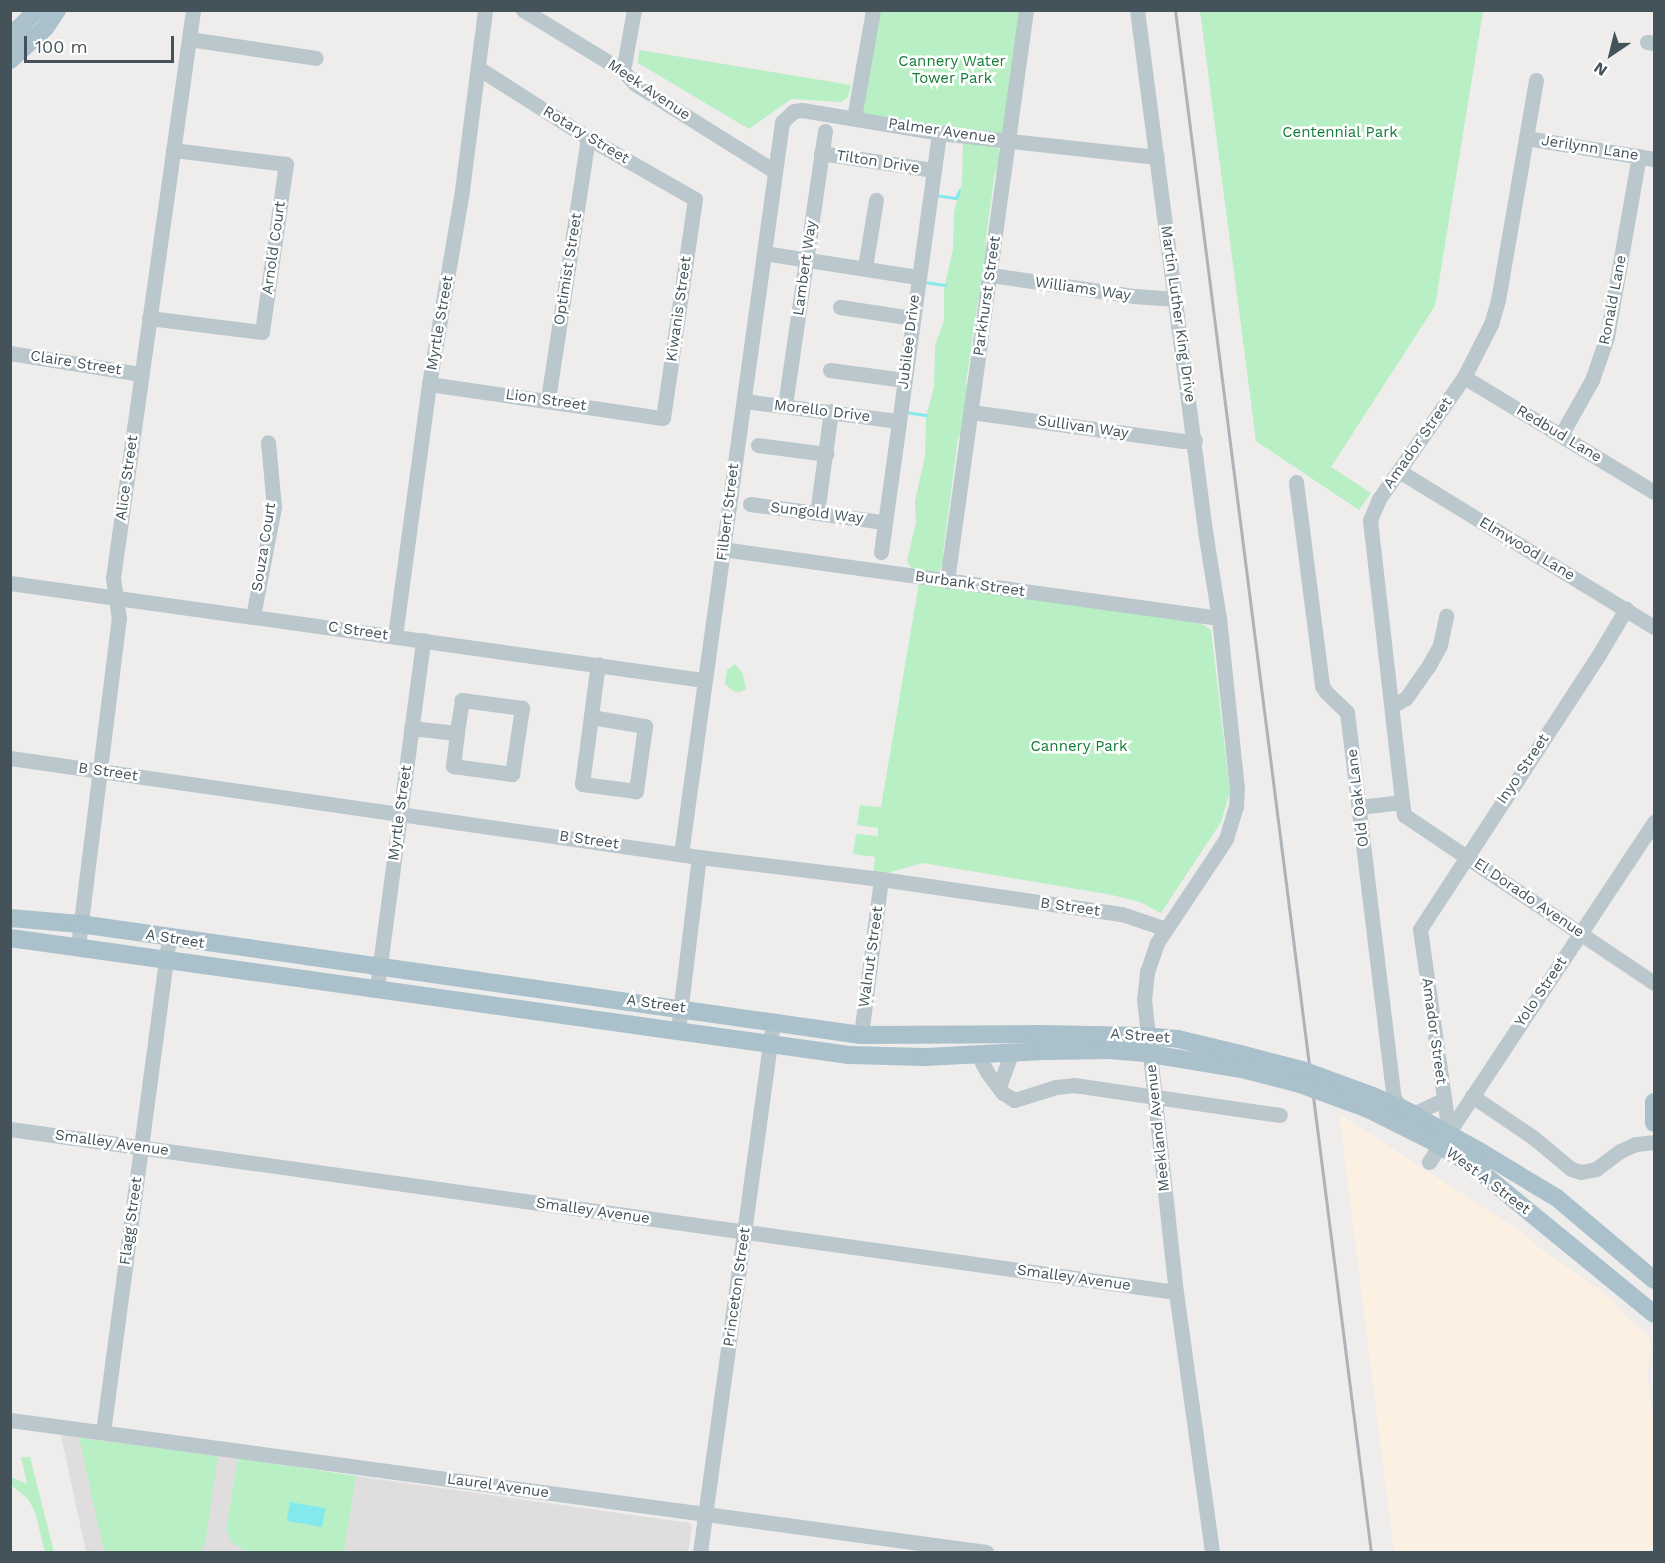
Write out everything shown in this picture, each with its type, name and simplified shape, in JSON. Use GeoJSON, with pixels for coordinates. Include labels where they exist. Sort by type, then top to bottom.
{"type":"FeatureCollection","features":[{"type":"Feature","properties":{"kind":"main road"},"geometry":{"type":"LineString","coordinates":[[10,37],[37,10]]}},
{"type":"Feature","properties":{"kind":"main road"},"geometry":{"type":"LineString","coordinates":[[10,60],[45,28],[57,10]]}},
{"type":"Feature","properties":{"kind":"main road","name":"A Street"},"geometry":{"type":"LineString","coordinates":[[10,918],[80,924],[861,1035],[1111,1034],[1178,1039],[1301,1077]]}},
{"type":"Feature","properties":{"kind":"main road","name":"A Street"},"geometry":{"type":"LineString","coordinates":[[10,938],[376,987],[849,1055],[978,1055],[1109,1050],[1182,1057],[1301,1077]]}},
{"type":"Feature","properties":{"kind":"main road","name":"West A Street"},"geometry":{"type":"LineString","coordinates":[[1301,1077],[1549,1192],[1654,1280]]}},
{"type":"Feature","properties":{"kind":"main road"},"geometry":{"type":"LineString","coordinates":[[1654,1101],[1654,1123]]}},
{"type":"Feature","properties":{"kind":"main road","name":"West A Street"},"geometry":{"type":"LineString","coordinates":[[1476,1158],[1654,1314]]}},
{"type":"Feature","properties":{"kind":"main road"},"geometry":{"type":"LineString","coordinates":[[1627,1256],[1648,1263],[1654,1261]]}},
{"type":"Feature","properties":{"kind":"street","name":"Alice Street"},"geometry":{"type":"LineString","coordinates":[[78,946],[119,619],[113,578],[193,10]]}},
{"type":"Feature","properties":{"kind":"street","name":"Myrtle Street"},"geometry":{"type":"LineString","coordinates":[[395,636],[429,384],[453,249],[485,10]]}},
{"type":"Feature","properties":{"kind":"street"},"geometry":{"type":"LineString","coordinates":[[623,71],[634,10]]}},
{"type":"Feature","properties":{"kind":"street"},"geometry":{"type":"LineString","coordinates":[[854,118],[873,10]]}},
{"type":"Feature","properties":{"kind":"street","name":"Parkhurst Street"},"geometry":{"type":"LineString","coordinates":[[947,580],[1026,10]]}},
{"type":"Feature","properties":{"kind":"street","name":"Martin Luther King Drive"},"geometry":{"type":"LineString","coordinates":[[1137,10],[1195,440],[1205,531],[1219,618]]}},
{"type":"Feature","properties":{"kind":"street","name":"Meek Avenue"},"geometry":{"type":"LineString","coordinates":[[532,13],[623,71],[635,84],[774,171]]}},
{"type":"Feature","properties":{"kind":"street"},"geometry":{"type":"LineString","coordinates":[[189,39],[316,58]]}},
{"type":"Feature","properties":{"kind":"street","name":"Rotary Street"},"geometry":{"type":"LineString","coordinates":[[478,68],[588,138],[695,199]]}},
{"type":"Feature","properties":{"kind":"street","name":"Amador Street"},"geometry":{"type":"LineString","coordinates":[[1403,808],[1370,520],[1379,499],[1464,376],[1491,324],[1536,80]]}},
{"type":"Feature","properties":{"kind":"street","name":"Palmer Avenue"},"geometry":{"type":"LineString","coordinates":[[774,171],[780,127],[790,113],[802,110],[939,133],[1157,157]]}},
{"type":"Feature","properties":{"kind":"street","name":"Lambert Way"},"geometry":{"type":"LineString","coordinates":[[785,405],[825,131]]}},
{"type":"Feature","properties":{"kind":"street","name":"Jubilee Drive"},"geometry":{"type":"LineString","coordinates":[[881,552],[917,278],[939,133]]}},
{"type":"Feature","properties":{"kind":"street","name":"Optimist Street"},"geometry":{"type":"LineString","coordinates":[[548,399],[588,138]]}},
{"type":"Feature","properties":{"kind":"street","name":"Jerilynn Lane"},"geometry":{"type":"LineString","coordinates":[[1526,138],[1647,157]]}},
{"type":"Feature","properties":{"kind":"street","name":"Arnold Court"},"geometry":{"type":"LineString","coordinates":[[149,318],[262,332],[286,164],[173,150]]}},
{"type":"Feature","properties":{"kind":"street","name":"Tilton Drive"},"geometry":{"type":"LineString","coordinates":[[821,153],[934,170]]}},
{"type":"Feature","properties":{"kind":"street","name":"Ronald Lane"},"geometry":{"type":"LineString","coordinates":[[1562,435],[1592,380],[1607,337],[1647,157]]}},
{"type":"Feature","properties":{"kind":"street","name":"Filbert Street"},"geometry":{"type":"LineString","coordinates":[[681,854],[704,680],[720,582],[722,549],[774,171]]}},
{"type":"Feature","properties":{"kind":"street","name":"Kiwanis Street"},"geometry":{"type":"LineString","coordinates":[[663,418],[695,199]]}},
{"type":"Feature","properties":{"kind":"street"},"geometry":{"type":"LineString","coordinates":[[865,267],[876,200]]}},
{"type":"Feature","properties":{"kind":"street"},"geometry":{"type":"LineString","coordinates":[[764,253],[865,267],[917,278]]}},
{"type":"Feature","properties":{"kind":"street","name":"Williams Way"},"geometry":{"type":"LineString","coordinates":[[991,275],[1134,296],[1176,299]]}},
{"type":"Feature","properties":{"kind":"street"},"geometry":{"type":"LineString","coordinates":[[840,307],[913,318]]}},
{"type":"Feature","properties":{"kind":"street","name":"Claire Street"},"geometry":{"type":"LineString","coordinates":[[10,353],[141,374]]}},
{"type":"Feature","properties":{"kind":"street"},"geometry":{"type":"LineString","coordinates":[[830,370],[904,380]]}},
{"type":"Feature","properties":{"kind":"street","name":"Redbud Lane"},"geometry":{"type":"LineString","coordinates":[[1464,376],[1654,492]]}},
{"type":"Feature","properties":{"kind":"street","name":"Lion Street"},"geometry":{"type":"LineString","coordinates":[[429,384],[548,399],[663,418]]}},
{"type":"Feature","properties":{"kind":"street","name":"Morello Drive"},"geometry":{"type":"LineString","coordinates":[[744,401],[899,421]]}},
{"type":"Feature","properties":{"kind":"street"},"geometry":{"type":"LineString","coordinates":[[817,513],[831,411]]}},
{"type":"Feature","properties":{"kind":"street","name":"Sullivan Way"},"geometry":{"type":"LineString","coordinates":[[971,412],[1183,441],[1195,440]]}},
{"type":"Feature","properties":{"kind":"street","name":"Souza Court"},"geometry":{"type":"LineString","coordinates":[[252,616],[274,507],[268,442]]}},
{"type":"Feature","properties":{"kind":"street"},"geometry":{"type":"LineString","coordinates":[[758,445],[826,454]]}},
{"type":"Feature","properties":{"kind":"street","name":"Elmwood Lane"},"geometry":{"type":"LineString","coordinates":[[1399,471],[1654,627]]}},
{"type":"Feature","properties":{"kind":"street","name":"Old Oak Lane"},"geometry":{"type":"LineString","coordinates":[[1296,482],[1322,686],[1347,712],[1394,1098],[1398,1104],[1449,1132]]}},
{"type":"Feature","properties":{"kind":"street","name":"Sungold Way"},"geometry":{"type":"LineString","coordinates":[[750,504],[884,522]]}},
{"type":"Feature","properties":{"kind":"street","name":"Burbank Street"},"geometry":{"type":"LineString","coordinates":[[722,549],[1219,618]]}},
{"type":"Feature","properties":{"kind":"street","name":"C Street"},"geometry":{"type":"LineString","coordinates":[[10,583],[704,680]]}},
{"type":"Feature","properties":{"kind":"street","name":"Inyo Street"},"geometry":{"type":"LineString","coordinates":[[1420,929],[1626,609]]}},
{"type":"Feature","properties":{"kind":"street"},"geometry":{"type":"LineString","coordinates":[[1392,706],[1406,698],[1428,667],[1440,645],[1446,616]]}},
{"type":"Feature","properties":{"kind":"street","name":"Meekland Avenue"},"geometry":{"type":"LineString","coordinates":[[1212,1552],[1176,1292],[1144,1010],[1144,986],[1155,947],[1218,853],[1236,806],[1237,788],[1231,721],[1219,618]]}},
{"type":"Feature","properties":{"kind":"street","name":"Myrtle Street"},"geometry":{"type":"LineString","coordinates":[[376,987],[423,640]]}},
{"type":"Feature","properties":{"kind":"street"},"geometry":{"type":"LineString","coordinates":[[591,717],[645,726],[636,791],[582,784],[598,664]]}},
{"type":"Feature","properties":{"kind":"street"},"geometry":{"type":"LineString","coordinates":[[462,700],[522,708],[512,774],[453,766],[457,733],[462,700]]}},
{"type":"Feature","properties":{"kind":"street"},"geometry":{"type":"LineString","coordinates":[[411,728],[457,733]]}},
{"type":"Feature","properties":{"kind":"street","name":"B Street"},"geometry":{"type":"LineString","coordinates":[[10,758],[400,812],[699,857],[881,879],[1122,914],[1166,929]]}},
{"type":"Feature","properties":{"kind":"street"},"geometry":{"type":"LineString","coordinates":[[1359,807],[1403,808]]}},
{"type":"Feature","properties":{"kind":"street","name":"El Dorado Avenue"},"geometry":{"type":"LineString","coordinates":[[1403,808],[1466,856],[1654,983]]}},
{"type":"Feature","properties":{"kind":"street","name":"Yolo Street"},"geometry":{"type":"LineString","coordinates":[[1429,1162],[1654,822]]}},
{"type":"Feature","properties":{"kind":"street"},"geometry":{"type":"LineString","coordinates":[[678,1030],[699,857]]}},
{"type":"Feature","properties":{"kind":"street","name":"Walnut Street"},"geometry":{"type":"LineString","coordinates":[[861,1035],[881,879]]}},
{"type":"Feature","properties":{"kind":"street","name":"Amador Street"},"geometry":{"type":"LineString","coordinates":[[1420,929],[1449,1132]]}},
{"type":"Feature","properties":{"kind":"street","name":"Flagg Street"},"geometry":{"type":"LineString","coordinates":[[103,1432],[170,938]]}},
{"type":"Feature","properties":{"kind":"street","name":"Princeton Street"},"geometry":{"type":"LineString","coordinates":[[700,1552],[773,1022]]}},
{"type":"Feature","properties":{"kind":"street"},"geometry":{"type":"LineString","coordinates":[[999,1087],[1011,1053]]}},
{"type":"Feature","properties":{"kind":"street"},"geometry":{"type":"LineString","coordinates":[[978,1055],[987,1072],[1003,1093],[1014,1100],[1056,1087],[1074,1085],[1280,1115]]}},
{"type":"Feature","properties":{"kind":"street"},"geometry":{"type":"LineString","coordinates":[[1472,1096],[1534,1138],[1571,1169],[1581,1172],[1596,1169],[1620,1151],[1636,1144],[1654,1142]]}},
{"type":"Feature","properties":{"kind":"street"},"geometry":{"type":"LineString","coordinates":[[1415,1113],[1443,1100]]}},
{"type":"Feature","properties":{"kind":"street","name":"Smalley Avenue"},"geometry":{"type":"LineString","coordinates":[[10,1129],[1176,1292]]}},
{"type":"Feature","properties":{"kind":"street","name":"Laurel Avenue"},"geometry":{"type":"LineString","coordinates":[[10,1420],[986,1552]]}},
{"type":"Feature","properties":{"kind":"shaded area"},"geometry":{"type":"Polygon","coordinates":[[[1339,1114],[1523,1233],[1542,1250],[1614,1300],[1619,1310],[1649,1336],[1651,1350],[1647,1373],[1654,1428],[1654,1549],[1634,1552],[1394,1552],[1339,1114]]]}},
{"type":"Feature","properties":{"kind":"shaded area"},"geometry":{"type":"Polygon","coordinates":[[[61,1435],[238,1458],[226,1529],[231,1542],[247,1552],[86,1552],[61,1435]]]}},
{"type":"Feature","properties":{"kind":"shaded area"},"geometry":{"type":"Polygon","coordinates":[[[356,1476],[689,1523],[692,1527],[688,1552],[344,1552],[356,1476]]]}},
{"type":"Feature","properties":{"kind":"green space","name":"Cannery Water Tower Park"},"geometry":{"type":"Polygon","coordinates":[[[877,11],[1021,11],[1005,127],[1001,133],[994,135],[863,115],[861,107],[877,11]]]}},
{"type":"Feature","properties":{"kind":"green space","name":"Centennial Park"},"geometry":{"type":"Polygon","coordinates":[[[1200,11],[1483,11],[1435,306],[1331,467],[1371,493],[1359,510],[1256,441],[1200,11]]]}},
{"type":"Feature","properties":{"kind":"green space"},"geometry":{"type":"Polygon","coordinates":[[[639,50],[851,85],[848,97],[842,102],[791,99],[749,129],[638,63],[639,50]]]}},
{"type":"Feature","properties":{"kind":"green space"},"geometry":{"type":"Polygon","coordinates":[[[963,141],[997,147],[999,169],[995,172],[985,245],[988,250],[982,297],[978,300],[966,383],[969,388],[963,435],[958,438],[943,553],[946,557],[939,572],[913,570],[907,561],[916,522],[915,501],[925,456],[926,416],[934,387],[935,346],[944,320],[944,289],[953,249],[954,212],[962,183],[963,141]]]}},
{"type":"Feature","properties":{"kind":"green space","name":"Cannery Park"},"geometry":{"type":"Polygon","coordinates":[[[919,583],[1199,622],[1211,630],[1230,792],[1221,822],[1161,913],[1140,902],[1112,895],[923,863],[873,877],[875,857],[853,854],[856,834],[878,836],[878,828],[857,825],[860,805],[881,807],[919,583]]]}},
{"type":"Feature","properties":{"kind":"green space"},"geometry":{"type":"Polygon","coordinates":[[[735,664],[743,674],[746,689],[740,692],[733,691],[725,684],[727,670],[735,664]]]}},
{"type":"Feature","properties":{"kind":"green space"},"geometry":{"type":"Polygon","coordinates":[[[79,1438],[218,1456],[205,1544],[200,1552],[104,1552],[79,1438]]]}},
{"type":"Feature","properties":{"kind":"green space"},"geometry":{"type":"Polygon","coordinates":[[[21,1457],[30,1457],[54,1552],[45,1552],[35,1512],[28,1499],[11,1485],[11,1477],[27,1484],[21,1457]]]}},
{"type":"Feature","properties":{"kind":"green space"},"geometry":{"type":"Polygon","coordinates":[[[238,1458],[356,1476],[344,1552],[247,1552],[231,1542],[226,1529],[238,1458]]]}},
{"type":"Feature","properties":{"kind":"water"},"geometry":{"type":"Polygon","coordinates":[[[290,1502],[325,1508],[322,1527],[287,1521],[290,1502]]]}},
{"type":"Feature","properties":{"kind":"waterway"},"geometry":{"type":"LineString","coordinates":[[935,195],[956,198],[959,191]]}},
{"type":"Feature","properties":{"kind":"waterway"},"geometry":{"type":"LineString","coordinates":[[924,282],[945,285]]}},
{"type":"Feature","properties":{"kind":"waterway"},"geometry":{"type":"LineString","coordinates":[[905,412],[926,415]]}},
{"type":"Feature","properties":{"kind":"railway"},"geometry":{"type":"LineString","coordinates":[[1175,10],[1371,1552]]}}]}
